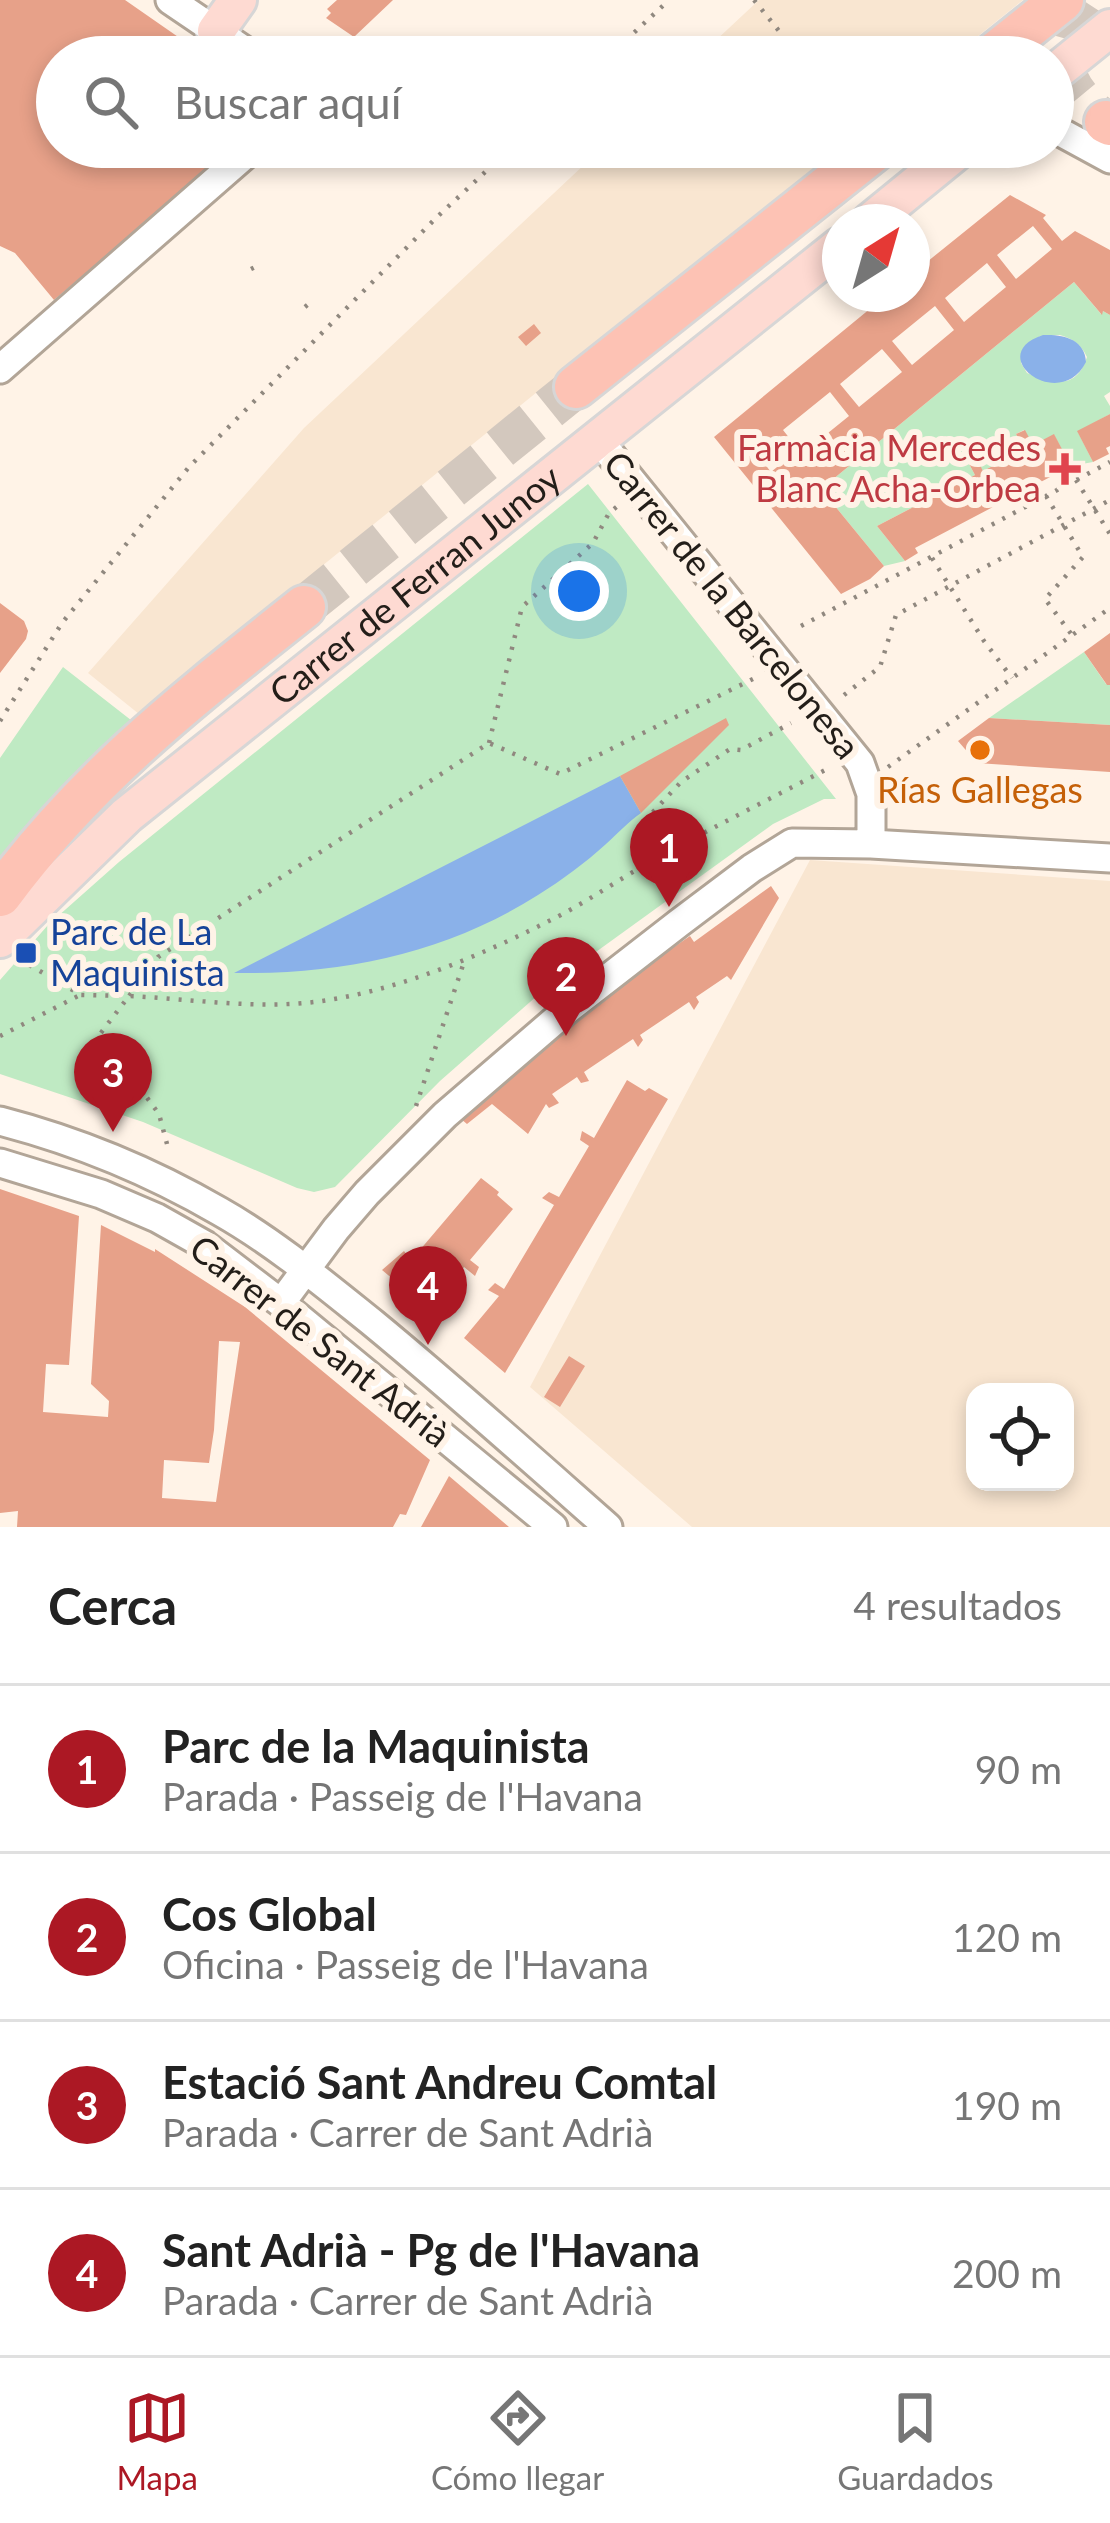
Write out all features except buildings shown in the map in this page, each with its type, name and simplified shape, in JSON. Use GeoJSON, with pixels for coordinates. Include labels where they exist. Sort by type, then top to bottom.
{"type":"FeatureCollection","features":[{"type":"Feature","properties":{"kind":"highway"},"geometry":{"type":"LineString","coordinates":[[1017,36],[1062,0]]}},
{"type":"Feature","properties":{"kind":"highway"},"geometry":{"type":"LineString","coordinates":[[576,387],[856,168]]}},
{"type":"Feature","properties":{"kind":"highway"},"geometry":{"type":"LineString","coordinates":[[0,895],[90,787],[149,731],[304,607]]}},
{"type":"Feature","properties":{"kind":"main road"},"geometry":{"type":"LineString","coordinates":[[216,31],[238,0]]}},
{"type":"Feature","properties":{"kind":"main road"},"geometry":{"type":"LineString","coordinates":[[1074,57],[1110,28]]}},
{"type":"Feature","properties":{"kind":"main road"},"geometry":{"type":"LineString","coordinates":[[892,204],[936,168]]}},
{"type":"Feature","properties":{"kind":"main road","name":"Carrer de Ferran Junoy"},"geometry":{"type":"LineString","coordinates":[[7,947],[127,815],[822,260]]}},
{"type":"Feature","properties":{"kind":"street"},"geometry":{"type":"LineString","coordinates":[[170,0],[223,36]]}},
{"type":"Feature","properties":{"kind":"street"},"geometry":{"type":"LineString","coordinates":[[1074,131],[1109,135]]}},
{"type":"Feature","properties":{"kind":"street"},"geometry":{"type":"LineString","coordinates":[[0,369],[230,168]]}},
{"type":"Feature","properties":{"kind":"street","name":"Carrer de la Barcelonesa"},"geometry":{"type":"LineString","coordinates":[[597,438],[860,764],[871,794],[871,844]]}},
{"type":"Feature","properties":{"kind":"street"},"geometry":{"type":"LineString","coordinates":[[281,1303],[367,1193],[445,1115],[679,922],[792,843],[1110,858]]}},
{"type":"Feature","properties":{"kind":"street","name":"Carrer de Sant Adrià"},"geometry":{"type":"LineString","coordinates":[[0,1121],[107,1154],[220,1211],[307,1270],[418,1360],[608,1527]]}},
{"type":"Feature","properties":{"kind":"street","name":"Carrer de Sant Adrià"},"geometry":{"type":"LineString","coordinates":[[0,1163],[101,1194],[205,1244],[553,1527]]}},
{"type":"Feature","properties":{"kind":"path"},"geometry":{"type":"LineString","coordinates":[[630,36],[669,0]]}},
{"type":"Feature","properties":{"kind":"path"},"geometry":{"type":"LineString","coordinates":[[755,2],[783,36]]}},
{"type":"Feature","properties":{"kind":"path"},"geometry":{"type":"LineString","coordinates":[[0,721],[62,623],[189,467],[490,168]]}},
{"type":"Feature","properties":{"kind":"path"},"geometry":{"type":"LineString","coordinates":[[801,626],[1110,462]]}},
{"type":"Feature","properties":{"kind":"path"},"geometry":{"type":"LineString","coordinates":[[1076,480],[1110,534]]}},
{"type":"Feature","properties":{"kind":"path"},"geometry":{"type":"LineString","coordinates":[[1046,496],[1083,557],[1045,599],[1072,635]]}},
{"type":"Feature","properties":{"kind":"path"},"geometry":{"type":"LineString","coordinates":[[844,695],[880,667],[896,616],[1110,500]]}},
{"type":"Feature","properties":{"kind":"path"},"geometry":{"type":"LineString","coordinates":[[167,1144],[159,1114],[100,1034],[158,957],[489,743],[522,608],[593,543],[609,513],[620,504]]}},
{"type":"Feature","properties":{"kind":"path"},"geometry":{"type":"LineString","coordinates":[[931,556],[1012,678]]}},
{"type":"Feature","properties":{"kind":"path"},"geometry":{"type":"LineString","coordinates":[[888,767],[1110,608]]}},
{"type":"Feature","properties":{"kind":"path"},"geometry":{"type":"LineString","coordinates":[[489,743],[560,774],[757,676]]}},
{"type":"Feature","properties":{"kind":"path"},"geometry":{"type":"LineString","coordinates":[[675,899],[649,862],[640,826],[681,782],[730,749],[741,750],[793,722]]}},
{"type":"Feature","properties":{"kind":"path"},"geometry":{"type":"LineString","coordinates":[[0,1036],[81,994],[269,1003],[368,992],[465,959],[556,917],[829,767]]}},
{"type":"Feature","properties":{"kind":"path"},"geometry":{"type":"LineString","coordinates":[[7,947],[81,994]]}},
{"type":"Feature","properties":{"kind":"path"},"geometry":{"type":"LineString","coordinates":[[420,1110],[416,1106],[465,959]]}},
{"type":"Feature","properties":{"kind":"shaded area"},"geometry":{"type":"Polygon","coordinates":[[[759,0],[1023,0],[978,36],[720,36],[759,0]]]}},
{"type":"Feature","properties":{"kind":"shaded area"},"geometry":{"type":"Polygon","coordinates":[[[581,168],[814,168],[139,714],[88,673],[304,428],[581,168]]]}},
{"type":"Feature","properties":{"kind":"shaded area"},"geometry":{"type":"Polygon","coordinates":[[[810,860],[1110,881],[1110,1527],[692,1527],[530,1387],[810,860]]]}},
{"type":"Feature","properties":{"kind":"green space"},"geometry":{"type":"Polygon","coordinates":[[[1074,282],[1101,314],[1110,315],[1110,392],[1104,396],[1110,414],[1078,432],[1093,462],[1071,466],[1054,435],[1033,445],[1024,430],[1016,434],[1025,449],[983,471],[974,456],[967,460],[975,475],[934,497],[926,482],[918,486],[925,501],[877,526],[905,561],[884,566],[821,489],[1074,282]],[[1040,336],[1021,363],[1027,373],[1063,382],[1077,375],[1087,357],[1073,340],[1040,336]]]}},
{"type":"Feature","properties":{"kind":"green space"},"geometry":{"type":"Polygon","coordinates":[[[588,484],[836,799],[824,799],[773,824],[546,988],[440,1081],[335,1187],[314,1192],[297,1188],[143,1122],[0,1074],[0,980],[48,925],[119,862],[588,484]]]}},
{"type":"Feature","properties":{"kind":"green space"},"geometry":{"type":"Polygon","coordinates":[[[1084,652],[1110,685],[1110,725],[989,718],[1084,652]]]}},
{"type":"Feature","properties":{"kind":"green space"},"geometry":{"type":"Polygon","coordinates":[[[63,667],[136,724],[0,865],[0,758],[63,667]]]}},
{"type":"Feature","properties":{"kind":"water"},"geometry":{"type":"Polygon","coordinates":[[[1043,335],[1065,337],[1082,348],[1086,362],[1074,377],[1045,382],[1023,366],[1020,355],[1026,344],[1043,335]]]}},
{"type":"Feature","properties":{"kind":"water"},"geometry":{"type":"Polygon","coordinates":[[[620,776],[641,813],[573,871],[503,915],[430,946],[392,956],[314,970],[234,973],[620,776]]]}},
{"type":"Feature","properties":{"kind":"tunnel"},"geometry":{"type":"LineString","coordinates":[[1066,36],[1084,1]]}},
{"type":"Feature","properties":{"kind":"tunnel"},"geometry":{"type":"LineString","coordinates":[[1074,90],[1106,122]]}},
{"type":"Feature","properties":{"kind":"tunnel"},"geometry":{"type":"LineString","coordinates":[[304,607],[576,387]]}},
{"type":"Feature","properties":{"kind":"place","name":"Farmàcia Mercedes Blanc Acha-Orbea"},"geometry":{"type":"Point","coordinates":[1065,469]}},
{"type":"Feature","properties":{"kind":"place","name":"Rías Gallegas"},"geometry":{"type":"Point","coordinates":[980,750]}},
{"type":"Feature","properties":{"kind":"place","name":"Parc de la Maquinista"},"geometry":{"type":"Point","coordinates":[669,907]}},
{"type":"Feature","properties":{"kind":"place","name":"Parc de La Maquinista"},"geometry":{"type":"Point","coordinates":[26,953]}},
{"type":"Feature","properties":{"kind":"place","name":"Cos Global"},"geometry":{"type":"Point","coordinates":[566,1036]}},
{"type":"Feature","properties":{"kind":"place","name":"Estació Sant Andreu Comtal"},"geometry":{"type":"Point","coordinates":[113,1132]}},
{"type":"Feature","properties":{"kind":"place","name":"Sant Adrià - Pg de l'Havana"},"geometry":{"type":"Point","coordinates":[428,1345]}}]}
